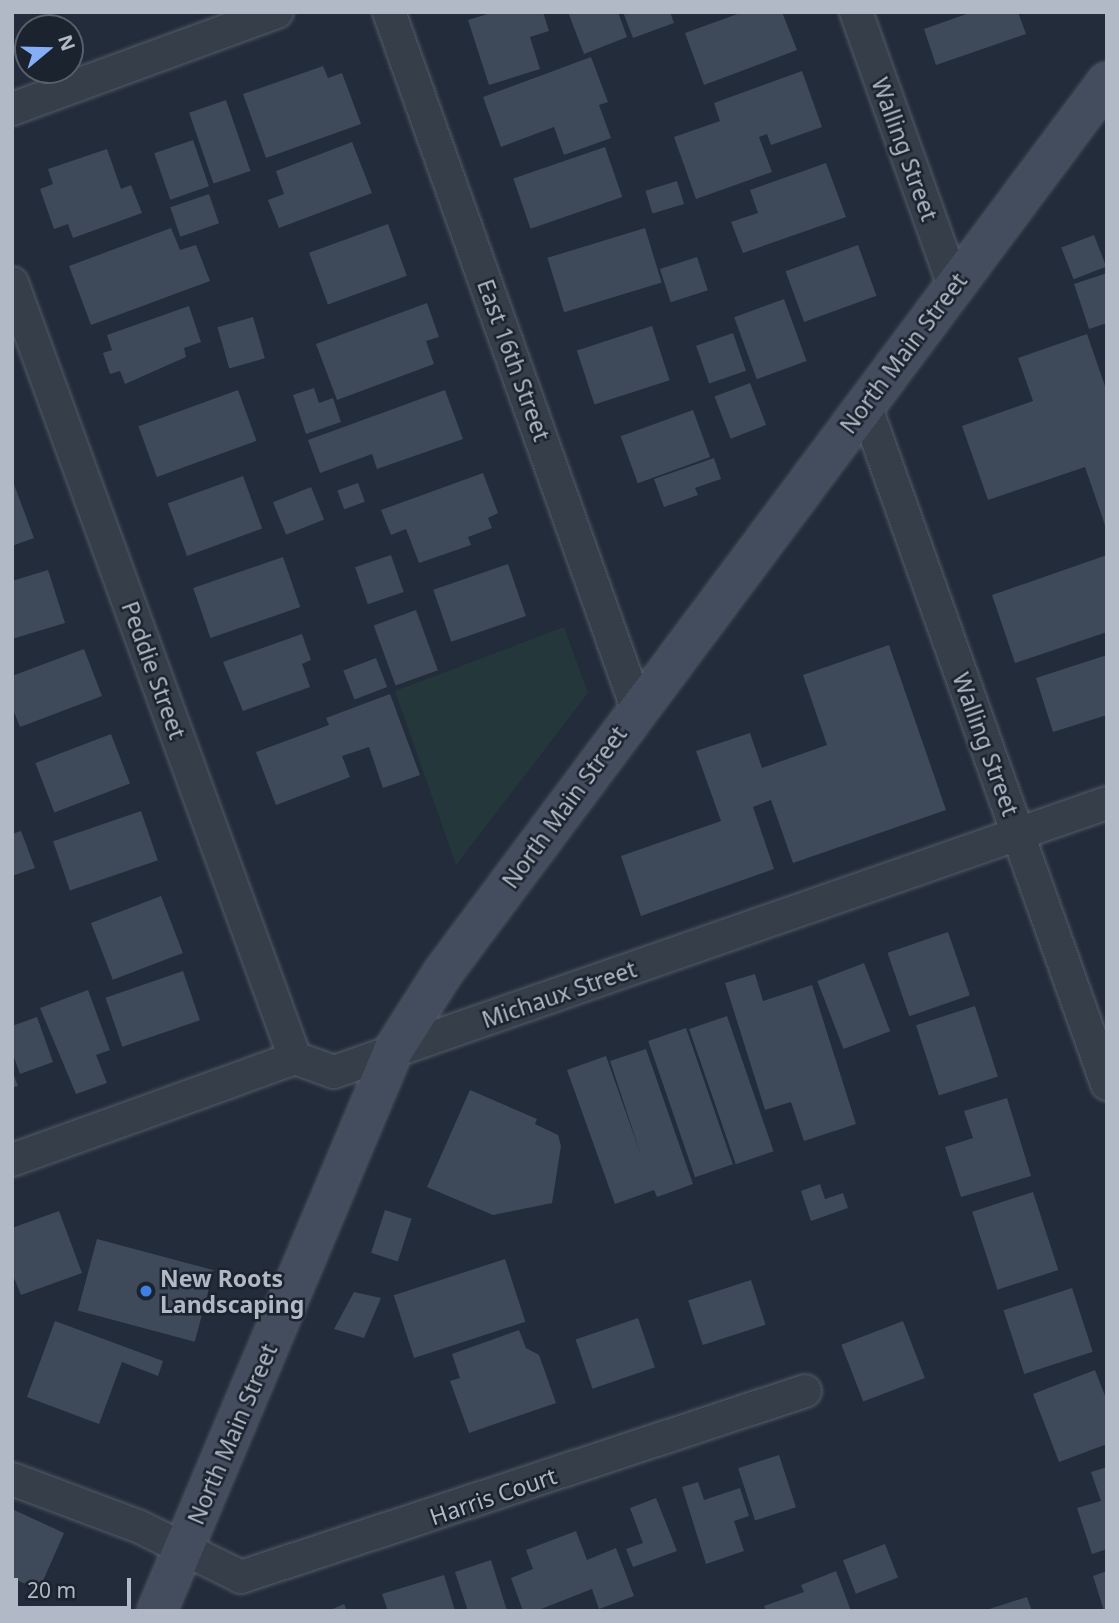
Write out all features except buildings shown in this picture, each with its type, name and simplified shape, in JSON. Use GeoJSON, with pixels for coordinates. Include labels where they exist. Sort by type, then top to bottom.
{"type":"FeatureCollection","features":[{"type":"Feature","properties":{"kind":"main road","name":"North Main Street"},"geometry":{"type":"LineString","coordinates":[[157,1611],[393,1051],[443,971],[1107,82]]}},
{"type":"Feature","properties":{"kind":"street"},"geometry":{"type":"LineString","coordinates":[[12,109],[277,12]]}},
{"type":"Feature","properties":{"kind":"street","name":"East 16th Street"},"geometry":{"type":"LineString","coordinates":[[389,12],[637,708]]}},
{"type":"Feature","properties":{"kind":"street","name":"Walling Street"},"geometry":{"type":"LineString","coordinates":[[856,12],[954,285]]}},
{"type":"Feature","properties":{"kind":"street","name":"Peddie Street"},"geometry":{"type":"LineString","coordinates":[[12,283],[295,1058]]}},
{"type":"Feature","properties":{"kind":"street","name":"Walling Street"},"geometry":{"type":"LineString","coordinates":[[865,405],[1107,1084]]}},
{"type":"Feature","properties":{"kind":"street","name":"Michaux Street"},"geometry":{"type":"LineString","coordinates":[[295,1058],[334,1072],[1107,803]]}},
{"type":"Feature","properties":{"kind":"street"},"geometry":{"type":"LineString","coordinates":[[12,1160],[295,1058]]}},
{"type":"Feature","properties":{"kind":"street","name":"Harris Court"},"geometry":{"type":"LineString","coordinates":[[12,1479],[184,1547],[241,1577],[262,1573],[805,1391]]}},
{"type":"Feature","properties":{"kind":"green space"},"geometry":{"type":"Polygon","coordinates":[[[564,627],[588,693],[456,865],[395,691],[564,627]]]}},
{"type":"Feature","properties":{"kind":"place","name":"New Roots Landscaping"},"geometry":{"type":"Point","coordinates":[146,1291]}}]}
